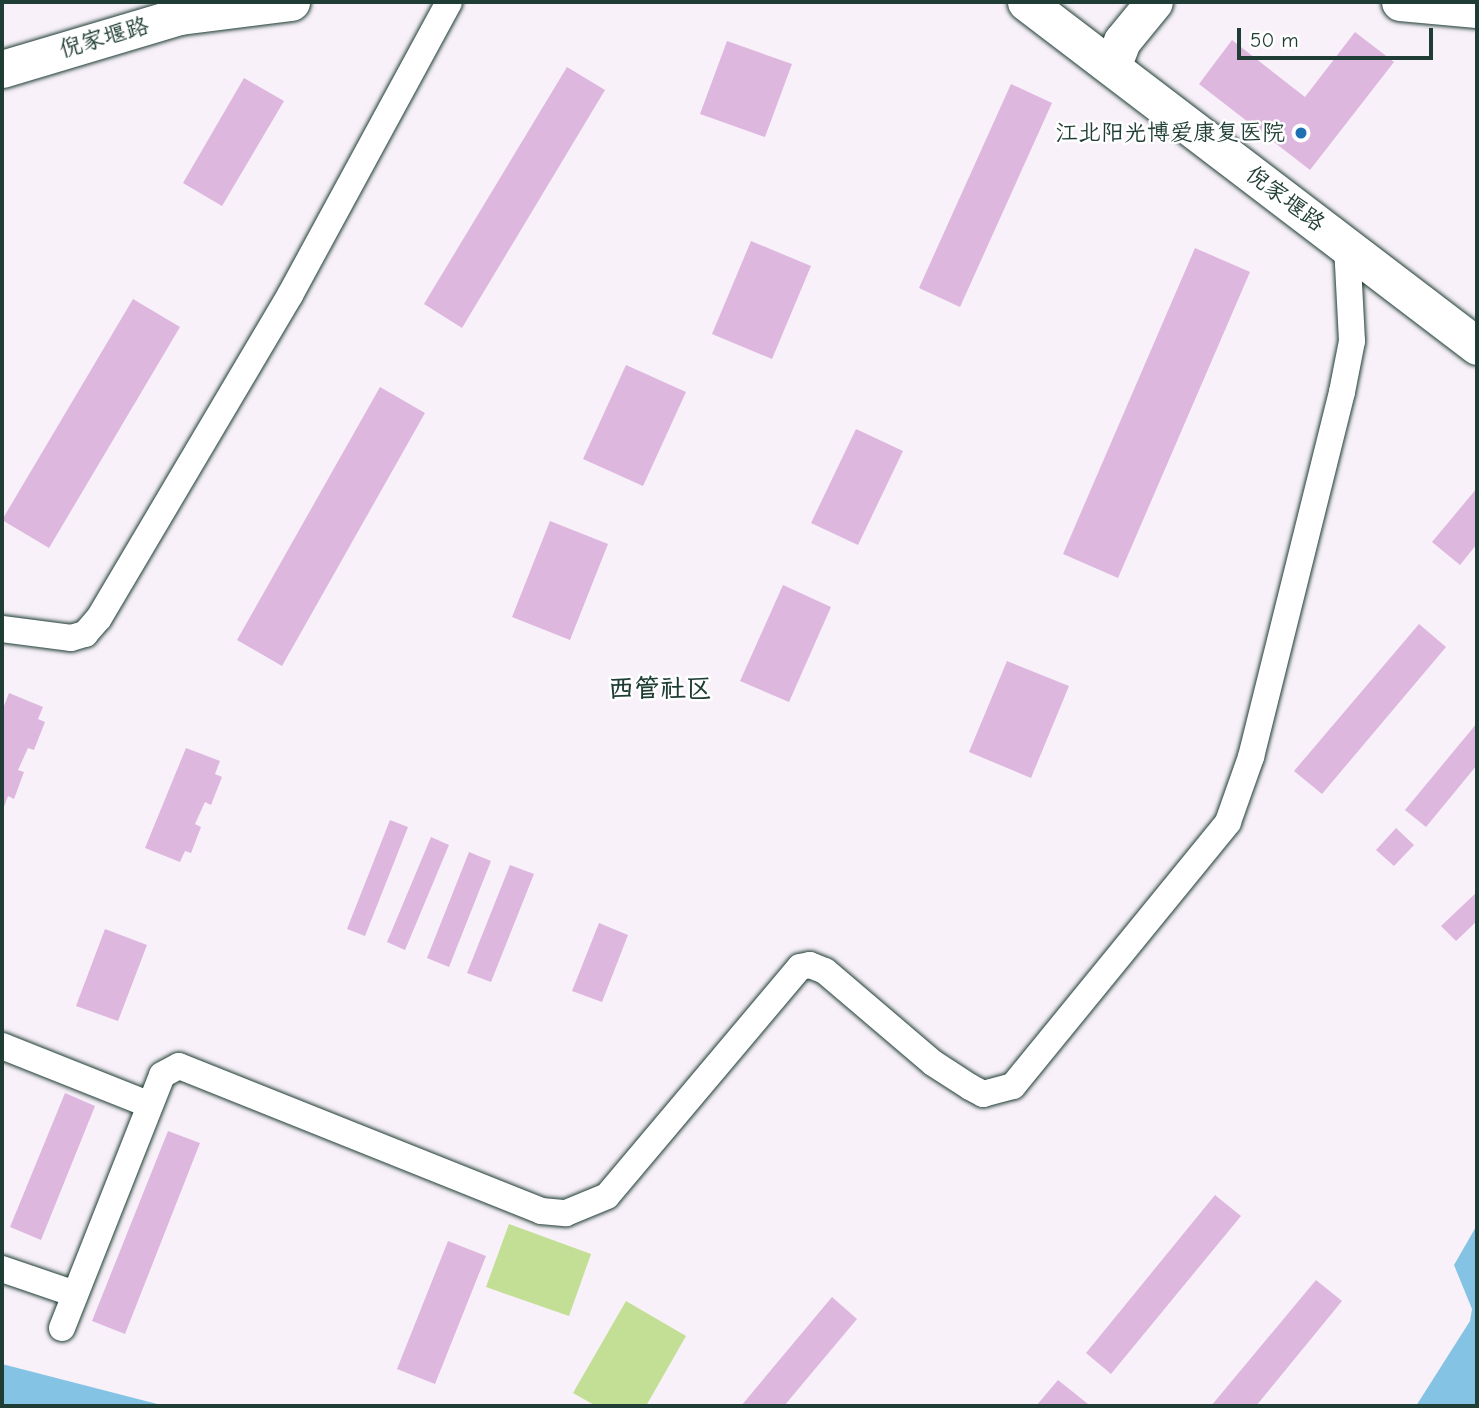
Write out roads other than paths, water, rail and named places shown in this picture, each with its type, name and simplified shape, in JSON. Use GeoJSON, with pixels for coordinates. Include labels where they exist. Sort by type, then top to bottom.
{"type":"FeatureCollection","features":[{"type":"Feature","properties":{"kind":"main road","name":"倪家堰路"},"geometry":{"type":"LineString","coordinates":[[2,69],[180,16],[291,2]]}},
{"type":"Feature","properties":{"kind":"main road","name":"倪家堰路"},"geometry":{"type":"LineString","coordinates":[[1026,2],[1477,346]]}},
{"type":"Feature","properties":{"kind":"main road"},"geometry":{"type":"LineString","coordinates":[[1112,67],[1122,41],[1154,2]]}},
{"type":"Feature","properties":{"kind":"main road"},"geometry":{"type":"LineString","coordinates":[[1400,2],[1477,9]]}},
{"type":"Feature","properties":{"kind":"street"},"geometry":{"type":"LineString","coordinates":[[2,629],[71,638],[85,634],[99,618],[290,295],[449,2]]}},
{"type":"Feature","properties":{"kind":"street"},"geometry":{"type":"LineString","coordinates":[[62,1328],[162,1075],[179,1066],[191,1068],[541,1211],[566,1213],[607,1196],[800,967],[810,965],[847,987],[933,1063],[983,1094],[1013,1086],[1228,822],[1251,757],[1342,392],[1352,341],[1347,247]]}},
{"type":"Feature","properties":{"kind":"street"},"geometry":{"type":"LineString","coordinates":[[2,1046],[150,1105]]}},
{"type":"Feature","properties":{"kind":"street"},"geometry":{"type":"LineString","coordinates":[[2,1269],[75,1294]]}},
{"type":"Feature","properties":{"kind":"water"},"geometry":{"type":"Polygon","coordinates":[[[1477,1225],[1477,1406],[1416,1406],[1470,1321],[1472,1309],[1454,1265],[1477,1225]]]}},
{"type":"Feature","properties":{"kind":"water"},"geometry":{"type":"Polygon","coordinates":[[[2,1364],[165,1406],[2,1406],[2,1364]]]}},
{"type":"Feature","properties":{"kind":"place","name":"江北阳光博爱康复医院"},"geometry":{"type":"Point","coordinates":[1301,133]}},
{"type":"Feature","properties":{"kind":"district","name":"西管社区"},"geometry":{"type":"Point","coordinates":[660,690]}}]}
